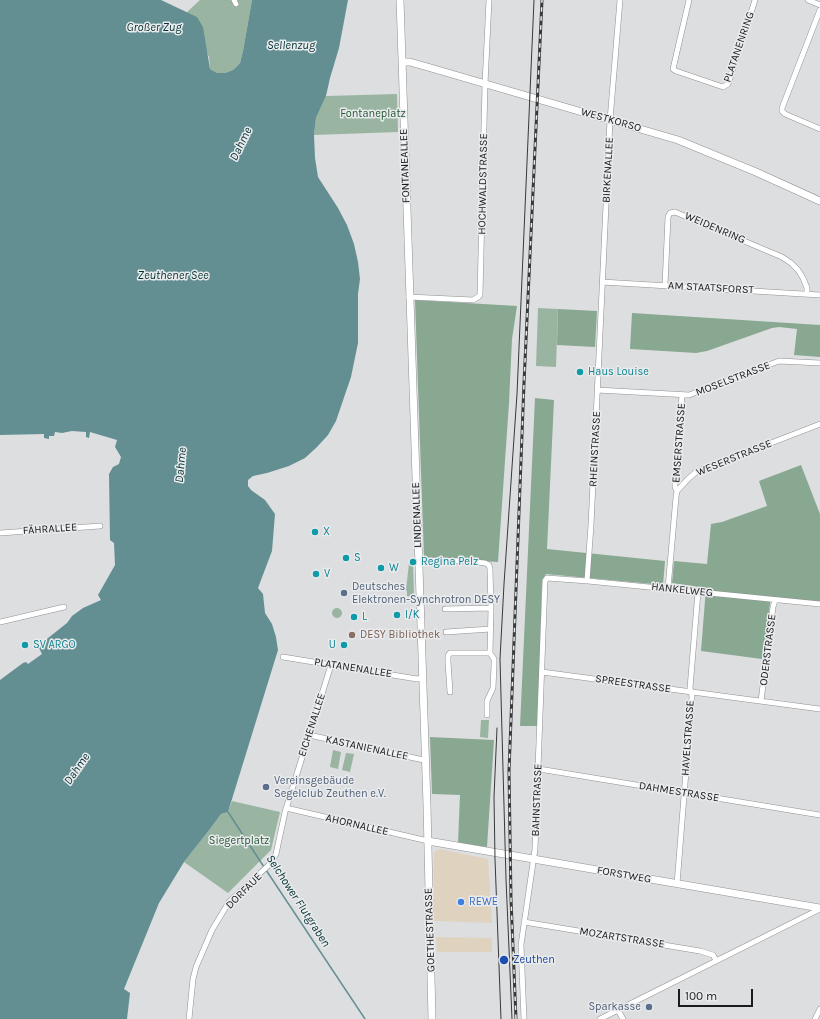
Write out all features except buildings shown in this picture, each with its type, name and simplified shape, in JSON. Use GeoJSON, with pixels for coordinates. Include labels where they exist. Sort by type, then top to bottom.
{"type":"FeatureCollection","features":[{"type":"Feature","properties":{"kind":"main road","name":"FONTANEALLEE"},"geometry":{"type":"LineString","coordinates":[[400,0],[407,236]]}},
{"type":"Feature","properties":{"kind":"main road","name":"WESTKORSO"},"geometry":{"type":"LineString","coordinates":[[402,62],[410,62],[686,143],[762,174],[820,201]]}},
{"type":"Feature","properties":{"kind":"main road","name":"LINDENALLEE"},"geometry":{"type":"LineString","coordinates":[[407,236],[428,841]]}},
{"type":"Feature","properties":{"kind":"main road","name":"FORSTWEG"},"geometry":{"type":"LineString","coordinates":[[428,841],[820,908]]}},
{"type":"Feature","properties":{"kind":"main road","name":"GOETHESTRASSE"},"geometry":{"type":"LineString","coordinates":[[428,841],[432,1019]]}},
{"type":"Feature","properties":{"kind":"street","name":"HOCHWALDSTRASSE"},"geometry":{"type":"LineString","coordinates":[[409,298],[473,300],[480,295],[489,0]]}},
{"type":"Feature","properties":{"kind":"street","name":"BIRKENALLEE"},"geometry":{"type":"LineString","coordinates":[[601,316],[610,120],[620,0]]}},
{"type":"Feature","properties":{"kind":"street","name":"PLATANENRING"},"geometry":{"type":"LineString","coordinates":[[688,0],[673,69],[723,87],[728,84],[754,0]]}},
{"type":"Feature","properties":{"kind":"street"},"geometry":{"type":"LineString","coordinates":[[808,0],[820,5]]}},
{"type":"Feature","properties":{"kind":"street"},"geometry":{"type":"LineString","coordinates":[[820,10],[782,111],[785,114],[820,130]]}},
{"type":"Feature","properties":{"kind":"street","name":"WEIDENRING"},"geometry":{"type":"LineString","coordinates":[[665,285],[668,217],[670,213],[675,212],[782,257],[798,270],[807,288],[807,294]]}},
{"type":"Feature","properties":{"kind":"street","name":"AM STAATSFORST"},"geometry":{"type":"LineString","coordinates":[[602,282],[820,295]]}},
{"type":"Feature","properties":{"kind":"street","name":"RHEINSTRASSE"},"geometry":{"type":"LineString","coordinates":[[587,581],[591,532],[601,316]]}},
{"type":"Feature","properties":{"kind":"street","name":"MOSELSTRASSE"},"geometry":{"type":"LineString","coordinates":[[597,390],[682,395],[698,393],[779,361],[820,363]]}},
{"type":"Feature","properties":{"kind":"street","name":"EMSERSTRASSE"},"geometry":{"type":"LineString","coordinates":[[677,491],[675,484],[682,395]]}},
{"type":"Feature","properties":{"kind":"street","name":"WESERSTRASSE"},"geometry":{"type":"LineString","coordinates":[[677,491],[696,472],[820,424]]}},
{"type":"Feature","properties":{"kind":"street"},"geometry":{"type":"LineString","coordinates":[[668,588],[677,491]]}},
{"type":"Feature","properties":{"kind":"street","name":"FÄHRALLEE"},"geometry":{"type":"LineString","coordinates":[[0,533],[100,526]]}},
{"type":"Feature","properties":{"kind":"street"},"geometry":{"type":"LineString","coordinates":[[418,560],[464,562],[489,565],[491,608],[490,653],[494,659],[493,684],[491,694],[487,701],[487,715]]}},
{"type":"Feature","properties":{"kind":"street","name":"HANKELWEG"},"geometry":{"type":"LineString","coordinates":[[545,581],[547,578],[587,581],[820,604]]}},
{"type":"Feature","properties":{"kind":"street","name":"BAHNSTRASSE"},"geometry":{"type":"LineString","coordinates":[[524,1019],[521,951],[535,849],[545,581]]}},
{"type":"Feature","properties":{"kind":"street","name":"HAVELSTRASSE"},"geometry":{"type":"LineString","coordinates":[[677,884],[698,592]]}},
{"type":"Feature","properties":{"kind":"street","name":"ODERSTRASSE"},"geometry":{"type":"LineString","coordinates":[[761,702],[775,600]]}},
{"type":"Feature","properties":{"kind":"street"},"geometry":{"type":"LineString","coordinates":[[0,622],[64,607]]}},
{"type":"Feature","properties":{"kind":"street"},"geometry":{"type":"LineString","coordinates":[[445,610],[491,608]]}},
{"type":"Feature","properties":{"kind":"street"},"geometry":{"type":"LineString","coordinates":[[446,632],[491,629]]}},
{"type":"Feature","properties":{"kind":"street"},"geometry":{"type":"LineString","coordinates":[[450,692],[448,656],[450,653],[490,653]]}},
{"type":"Feature","properties":{"kind":"street","name":"PLATANENALLEE"},"geometry":{"type":"LineString","coordinates":[[283,657],[417,679],[422,678]]}},
{"type":"Feature","properties":{"kind":"street","name":"EICHENALLEE"},"geometry":{"type":"LineString","coordinates":[[286,808],[331,665]]}},
{"type":"Feature","properties":{"kind":"street","name":"SPREESTRASSE"},"geometry":{"type":"LineString","coordinates":[[542,672],[820,709]]}},
{"type":"Feature","properties":{"kind":"street","name":"KASTANIENALLEE"},"geometry":{"type":"LineString","coordinates":[[309,736],[419,760],[425,760]]}},
{"type":"Feature","properties":{"kind":"street","name":"DAHMESTRASSE"},"geometry":{"type":"LineString","coordinates":[[539,769],[820,815]]}},
{"type":"Feature","properties":{"kind":"street","name":"AHORNALLEE"},"geometry":{"type":"LineString","coordinates":[[286,808],[428,841]]}},
{"type":"Feature","properties":{"kind":"street","name":"DORFAUE"},"geometry":{"type":"LineString","coordinates":[[189,1019],[193,979],[208,938],[229,902],[270,864],[276,854],[286,808]]}},
{"type":"Feature","properties":{"kind":"street"},"geometry":{"type":"LineString","coordinates":[[600,1019],[820,908]]}},
{"type":"Feature","properties":{"kind":"street","name":"MOZARTSTRASSE"},"geometry":{"type":"LineString","coordinates":[[524,922],[704,951],[713,955],[716,960]]}},
{"type":"Feature","properties":{"kind":"street"},"geometry":{"type":"LineString","coordinates":[[815,1019],[820,1009]]}},
{"type":"Feature","properties":{"kind":"street"},"geometry":{"type":"LineString","coordinates":[[618,1010],[623,1019]]}},
{"type":"Feature","properties":{"kind":"shaded area"},"geometry":{"type":"Polygon","coordinates":[[[439,849],[488,859],[492,923],[434,921],[434,852],[439,849]]]}},
{"type":"Feature","properties":{"kind":"shaded area"},"geometry":{"type":"Polygon","coordinates":[[[436,937],[492,938],[492,952],[437,952],[436,937]]]}},
{"type":"Feature","properties":{"kind":"green space"},"geometry":{"type":"Polygon","coordinates":[[[200,0],[252,0],[240,63],[233,70],[225,73],[217,73],[210,69],[209,57],[187,12],[200,0]]]}},
{"type":"Feature","properties":{"kind":"green space","name":"Fontaneplatz"},"geometry":{"type":"Polygon","coordinates":[[[397,94],[398,132],[314,135],[316,118],[326,96],[397,94]]]}},
{"type":"Feature","properties":{"kind":"green space"},"geometry":{"type":"Polygon","coordinates":[[[415,300],[517,306],[512,339],[498,562],[424,557],[415,300]]]}},
{"type":"Feature","properties":{"kind":"green space"},"geometry":{"type":"Polygon","coordinates":[[[538,308],[558,309],[556,367],[536,366],[538,308]]]}},
{"type":"Feature","properties":{"kind":"green space"},"geometry":{"type":"Polygon","coordinates":[[[558,309],[597,311],[595,347],[557,345],[558,309]]]}},
{"type":"Feature","properties":{"kind":"green space"},"geometry":{"type":"Polygon","coordinates":[[[632,313],[820,325],[820,357],[794,355],[797,329],[779,327],[772,328],[707,351],[696,353],[630,349],[632,313]]]}},
{"type":"Feature","properties":{"kind":"green space"},"geometry":{"type":"Polygon","coordinates":[[[535,398],[554,400],[547,549],[665,561],[663,585],[546,574],[542,580],[538,726],[520,726],[535,398]]]}},
{"type":"Feature","properties":{"kind":"green space"},"geometry":{"type":"Polygon","coordinates":[[[801,465],[820,514],[820,603],[771,597],[762,659],[701,651],[706,588],[672,583],[674,561],[707,564],[711,524],[722,522],[767,506],[759,481],[801,465]]]}},
{"type":"Feature","properties":{"kind":"green space"},"geometry":{"type":"Polygon","coordinates":[[[409,563],[413,563],[414,595],[412,595],[412,597],[407,596],[406,590],[409,563]]]}},
{"type":"Feature","properties":{"kind":"green space"},"geometry":{"type":"Polygon","coordinates":[[[335,608],[339,608],[341,609],[341,617],[335,618],[332,615],[332,611],[335,608]]]}},
{"type":"Feature","properties":{"kind":"green space"},"geometry":{"type":"Polygon","coordinates":[[[481,720],[489,720],[488,738],[480,737],[481,720]]]}},
{"type":"Feature","properties":{"kind":"green space"},"geometry":{"type":"Polygon","coordinates":[[[430,737],[494,740],[487,847],[458,843],[460,795],[432,794],[430,737]]]}},
{"type":"Feature","properties":{"kind":"green space"},"geometry":{"type":"Polygon","coordinates":[[[333,750],[341,752],[338,769],[330,767],[333,750]]]}},
{"type":"Feature","properties":{"kind":"green space"},"geometry":{"type":"Polygon","coordinates":[[[346,753],[354,754],[350,772],[342,770],[346,753]]]}},
{"type":"Feature","properties":{"kind":"green space","name":"Siegertplatz"},"geometry":{"type":"Polygon","coordinates":[[[232,801],[280,812],[271,850],[228,893],[184,862],[221,814],[228,812],[232,801]]]}},
{"type":"Feature","properties":{"kind":"water","name":"Zeuthener See"},"geometry":{"type":"Polygon","coordinates":[[[0,0],[161,0],[197,17],[203,27],[210,69],[217,73],[225,73],[233,70],[240,63],[252,0],[348,0],[339,48],[326,96],[316,118],[314,135],[318,177],[347,225],[354,244],[358,262],[360,279],[358,294],[358,343],[351,377],[336,421],[328,435],[317,447],[305,458],[289,466],[253,476],[248,480],[248,486],[251,490],[265,500],[275,514],[272,551],[258,588],[263,594],[265,613],[272,624],[278,650],[228,812],[221,814],[184,862],[159,903],[124,989],[130,993],[127,1019],[0,1019],[0,680],[23,663],[26,662],[28,664],[42,654],[38,646],[67,623],[72,616],[83,608],[101,600],[98,595],[115,565],[114,543],[110,540],[109,474],[113,467],[119,464],[121,457],[115,447],[117,440],[90,432],[89,438],[86,437],[86,432],[72,431],[62,433],[55,432],[54,436],[49,436],[49,439],[44,438],[44,434],[0,435],[0,0]]]}},
{"type":"Feature","properties":{"kind":"waterway","name":"Selchower Flutgraben"},"geometry":{"type":"LineString","coordinates":[[228,812],[264,867]]}},
{"type":"Feature","properties":{"kind":"waterway","name":"Selchower Flutgraben"},"geometry":{"type":"LineString","coordinates":[[266,870],[365,1019]]}},
{"type":"Feature","properties":{"kind":"tram line"},"geometry":{"type":"LineString","coordinates":[[512,1019],[506,879],[500,659],[517,394],[534,0]]}},
{"type":"Feature","properties":{"kind":"tram line"},"geometry":{"type":"LineString","coordinates":[[497,728],[494,797],[501,1019]]}},
{"type":"Feature","properties":{"kind":"railway"},"geometry":{"type":"LineString","coordinates":[[516,1019],[511,899],[509,771],[524,383],[542,0]]}},
{"type":"Feature","properties":{"kind":"place","name":"Haus Louise"},"geometry":{"type":"Point","coordinates":[580,372]}},
{"type":"Feature","properties":{"kind":"place","name":"X"},"geometry":{"type":"Point","coordinates":[315,532]}},
{"type":"Feature","properties":{"kind":"place","name":"S"},"geometry":{"type":"Point","coordinates":[346,558]}},
{"type":"Feature","properties":{"kind":"place","name":"Regina Pelz"},"geometry":{"type":"Point","coordinates":[413,562]}},
{"type":"Feature","properties":{"kind":"place","name":"W"},"geometry":{"type":"Point","coordinates":[381,568]}},
{"type":"Feature","properties":{"kind":"place","name":"V"},"geometry":{"type":"Point","coordinates":[316,574]}},
{"type":"Feature","properties":{"kind":"place","name":"Deutsches Elektronen-Synchrotron DESY"},"geometry":{"type":"Point","coordinates":[344,593]}},
{"type":"Feature","properties":{"kind":"place","name":"I/K"},"geometry":{"type":"Point","coordinates":[397,615]}},
{"type":"Feature","properties":{"kind":"place","name":"L"},"geometry":{"type":"Point","coordinates":[354,617]}},
{"type":"Feature","properties":{"kind":"place","name":"DESY Bibliothek"},"geometry":{"type":"Point","coordinates":[352,635]}},
{"type":"Feature","properties":{"kind":"place","name":"SV ARGO"},"geometry":{"type":"Point","coordinates":[25,645]}},
{"type":"Feature","properties":{"kind":"place","name":"U"},"geometry":{"type":"Point","coordinates":[344,645]}},
{"type":"Feature","properties":{"kind":"place","name":"Vereinsgebäude Segelclub Zeuthen e.V."},"geometry":{"type":"Point","coordinates":[266,787]}},
{"type":"Feature","properties":{"kind":"place","name":"REWE"},"geometry":{"type":"Point","coordinates":[461,902]}},
{"type":"Feature","properties":{"kind":"place","name":"Zeuthen"},"geometry":{"type":"Point","coordinates":[504,960]}},
{"type":"Feature","properties":{"kind":"place","name":"Sparkasse"},"geometry":{"type":"Point","coordinates":[649,1007]}},
{"type":"Feature","properties":{"kind":"water label","name":"Großer Zug"},"geometry":{"type":"Point","coordinates":[154,28]}},
{"type":"Feature","properties":{"kind":"water label","name":"Sellenzug"},"geometry":{"type":"Point","coordinates":[291,46]}},
{"type":"Feature","properties":{"kind":"water label","name":"Dahme"},"geometry":{"type":"Point","coordinates":[241,144]}},
{"type":"Feature","properties":{"kind":"water label","name":"Dahme"},"geometry":{"type":"Point","coordinates":[181,465]}},
{"type":"Feature","properties":{"kind":"water label","name":"Dahme"},"geometry":{"type":"Point","coordinates":[77,769]}}]}
